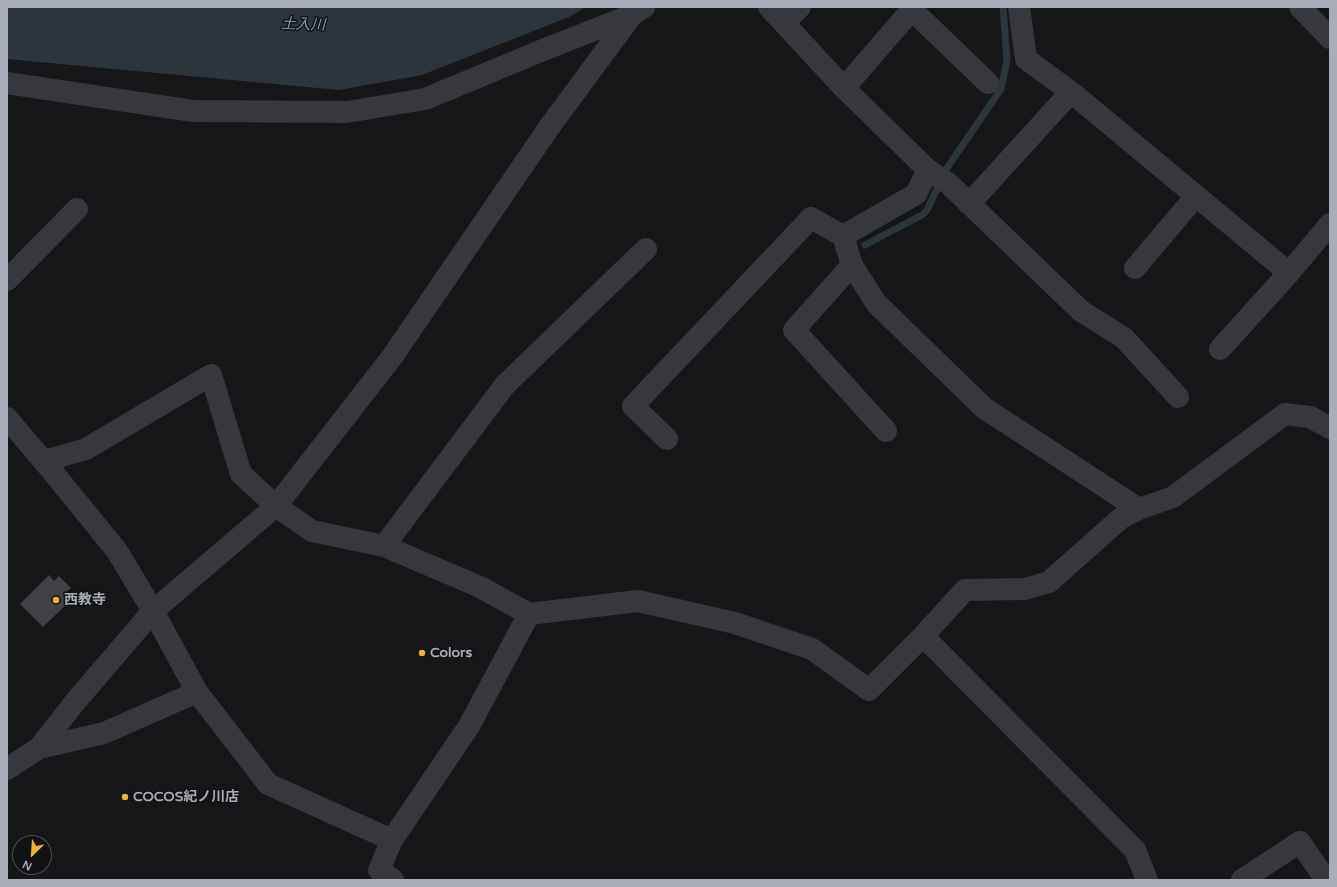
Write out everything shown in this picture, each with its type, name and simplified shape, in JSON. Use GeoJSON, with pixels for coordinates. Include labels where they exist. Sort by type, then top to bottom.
{"type":"FeatureCollection","features":[{"type":"Feature","properties":{"kind":"street"},"geometry":{"type":"LineString","coordinates":[[769,7],[844,88],[928,170],[949,184],[1081,311],[1124,338],[1178,397]]}},
{"type":"Feature","properties":{"kind":"street"},"geometry":{"type":"LineString","coordinates":[[784,23],[800,7]]}},
{"type":"Feature","properties":{"kind":"street"},"geometry":{"type":"LineString","coordinates":[[1019,7],[1026,59],[1071,92],[1289,273]]}},
{"type":"Feature","properties":{"kind":"street"},"geometry":{"type":"LineString","coordinates":[[1300,7],[1330,38]]}},
{"type":"Feature","properties":{"kind":"street"},"geometry":{"type":"LineString","coordinates":[[844,88],[913,8],[988,83]]}},
{"type":"Feature","properties":{"kind":"street"},"geometry":{"type":"LineString","coordinates":[[7,83],[193,110],[347,112],[425,99],[638,11]]}},
{"type":"Feature","properties":{"kind":"street"},"geometry":{"type":"LineString","coordinates":[[7,769],[39,748],[75,702],[153,610],[276,506],[392,357],[550,126],[638,11]]}},
{"type":"Feature","properties":{"kind":"street"},"geometry":{"type":"LineString","coordinates":[[969,204],[1071,92]]}},
{"type":"Feature","properties":{"kind":"street"},"geometry":{"type":"LineString","coordinates":[[843,236],[916,194],[928,170]]}},
{"type":"Feature","properties":{"kind":"street"},"geometry":{"type":"LineString","coordinates":[[1135,268],[1196,196]]}},
{"type":"Feature","properties":{"kind":"street"},"geometry":{"type":"LineString","coordinates":[[7,280],[77,209]]}},
{"type":"Feature","properties":{"kind":"street"},"geometry":{"type":"LineString","coordinates":[[667,440],[633,406],[811,218],[843,236],[852,265],[876,303],[984,408],[1139,508]]}},
{"type":"Feature","properties":{"kind":"street"},"geometry":{"type":"LineString","coordinates":[[1220,349],[1289,273],[1330,224]]}},
{"type":"Feature","properties":{"kind":"street"},"geometry":{"type":"LineString","coordinates":[[384,546],[505,384],[646,249]]}},
{"type":"Feature","properties":{"kind":"street"},"geometry":{"type":"LineString","coordinates":[[852,265],[794,330],[886,431]]}},
{"type":"Feature","properties":{"kind":"street"},"geometry":{"type":"LineString","coordinates":[[44,461],[86,449],[211,375],[241,474],[276,506],[312,531],[384,546],[480,588],[529,614],[638,601],[735,623],[812,650],[869,690],[923,636],[965,590],[1025,589],[1049,582],[1122,518],[1139,508],[1173,496],[1285,414],[1310,417],[1330,428]]}},
{"type":"Feature","properties":{"kind":"street"},"geometry":{"type":"LineString","coordinates":[[7,418],[118,551],[153,610],[197,692],[268,784],[392,840]]}},
{"type":"Feature","properties":{"kind":"street"},"geometry":{"type":"LineString","coordinates":[[393,880],[379,870],[392,840],[469,726],[529,614]]}},
{"type":"Feature","properties":{"kind":"street"},"geometry":{"type":"LineString","coordinates":[[923,636],[1135,850],[1147,880]]}},
{"type":"Feature","properties":{"kind":"street"},"geometry":{"type":"LineString","coordinates":[[39,748],[104,733],[197,692]]}},
{"type":"Feature","properties":{"kind":"street"},"geometry":{"type":"LineString","coordinates":[[1242,880],[1300,842],[1326,880]]}},
{"type":"Feature","properties":{"kind":"water","name":"土入川"},"geometry":{"type":"Polygon","coordinates":[[[7,7],[586,7],[569,17],[422,75],[339,90],[7,59],[7,7]]]}},
{"type":"Feature","properties":{"kind":"building"},"geometry":{"type":"Polygon","coordinates":[[[49,575],[54,581],[59,576],[71,588],[66,592],[72,599],[43,627],[20,604],[49,575]]]}},
{"type":"Feature","properties":{"kind":"waterway"},"geometry":{"type":"LineString","coordinates":[[947,168],[1001,89],[1007,60],[1003,7]]}},
{"type":"Feature","properties":{"kind":"waterway"},"geometry":{"type":"LineString","coordinates":[[865,245],[922,215],[927,210],[936,191]]}},
{"type":"Feature","properties":{"kind":"place","name":"西教寺"},"geometry":{"type":"Point","coordinates":[56,600]}},
{"type":"Feature","properties":{"kind":"place","name":"Colors"},"geometry":{"type":"Point","coordinates":[422,653]}},
{"type":"Feature","properties":{"kind":"place","name":"COCOS紀ノ川店"},"geometry":{"type":"Point","coordinates":[125,797]}}]}
